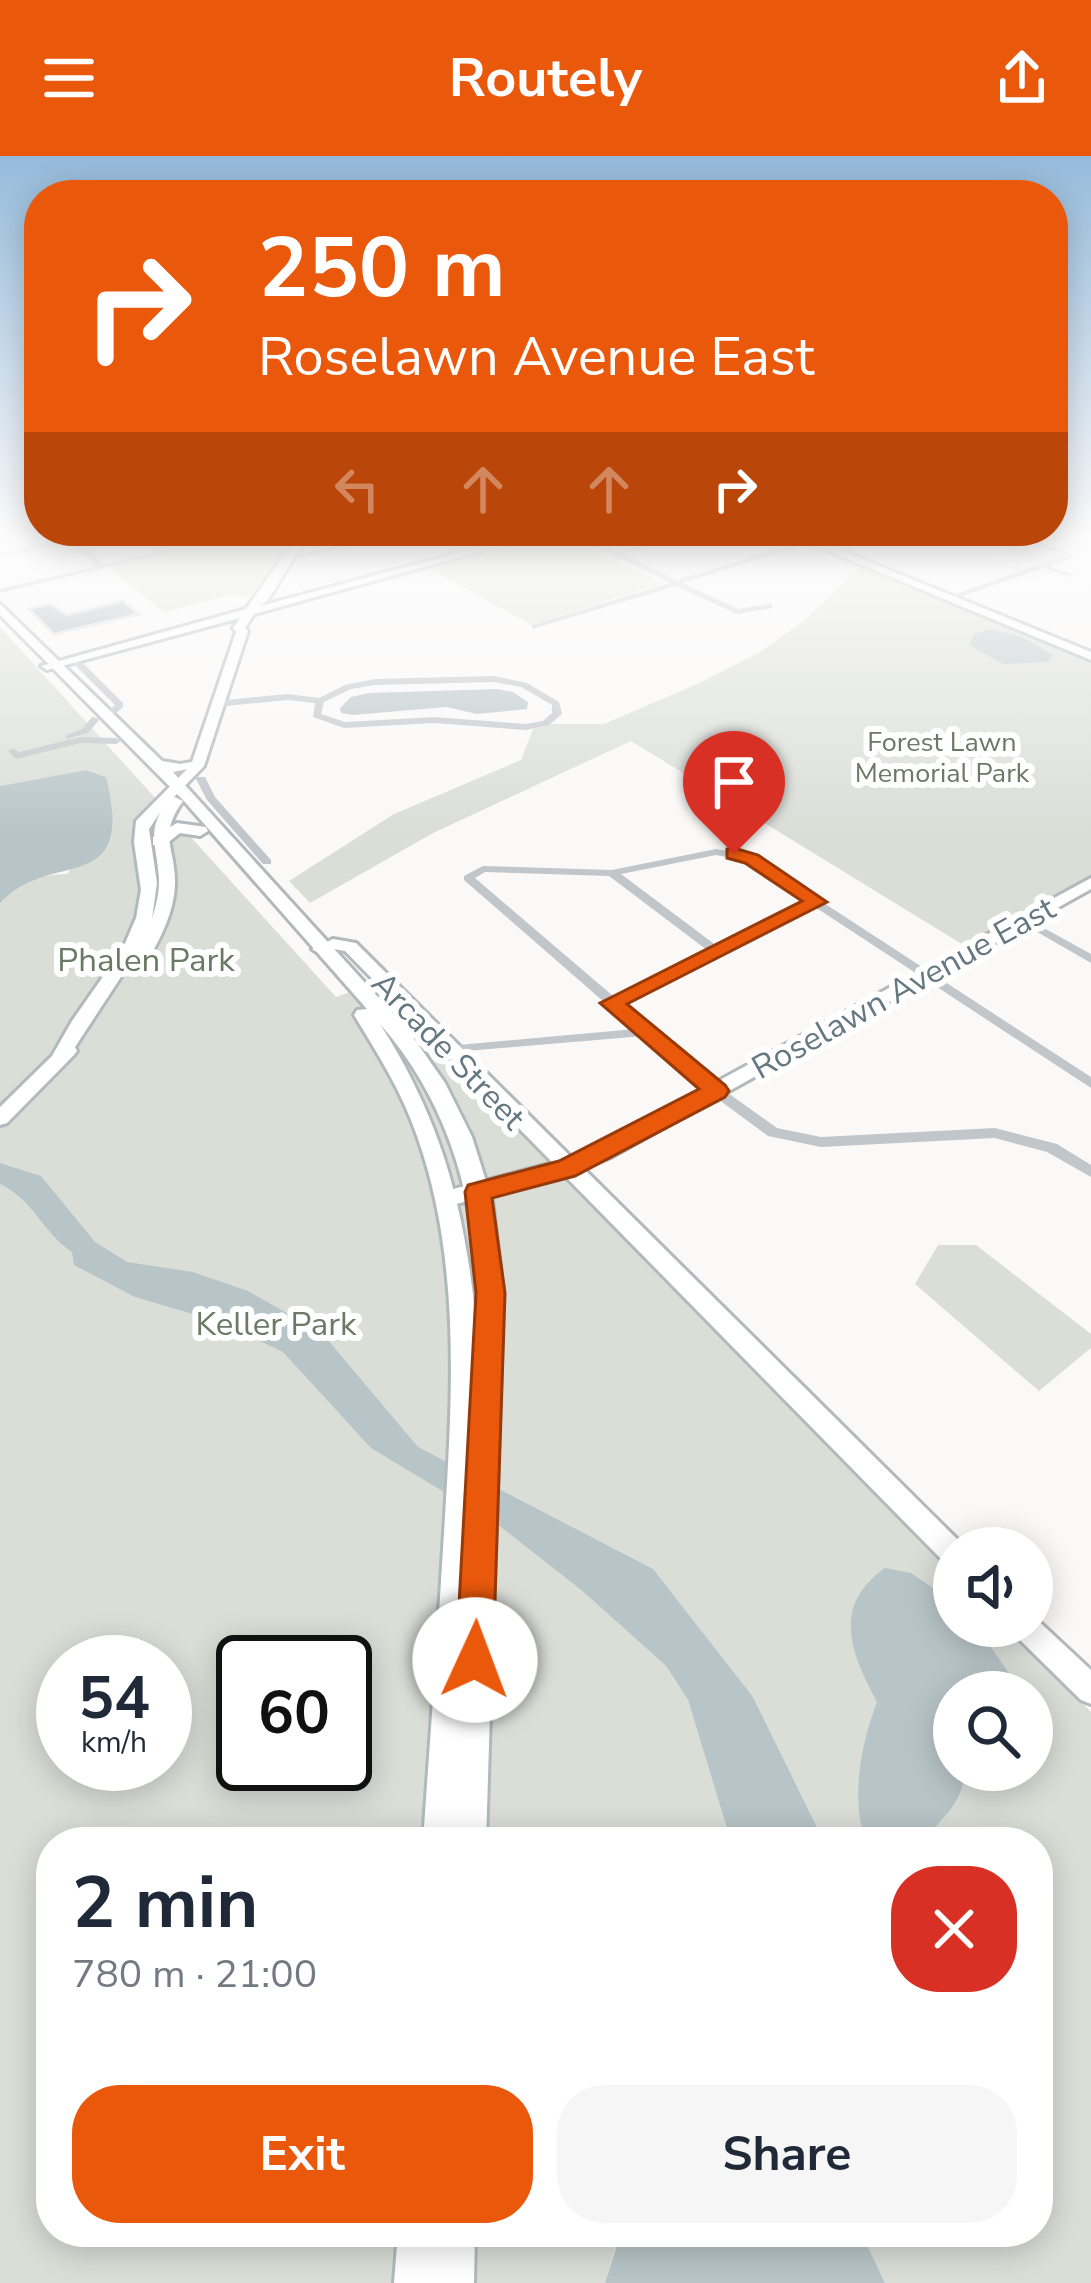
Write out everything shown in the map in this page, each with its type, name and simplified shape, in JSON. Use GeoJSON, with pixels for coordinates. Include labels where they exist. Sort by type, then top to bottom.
{"type":"FeatureCollection","features":[{"type":"Feature","properties":{"kind":"main road","name":"Arcade Street"},"geometry":{"type":"LineString","coordinates":[[18,634],[60,663]]}},
{"type":"Feature","properties":{"kind":"main road","name":"Arcade Street"},"geometry":{"type":"LineString","coordinates":[[29,634],[60,663],[116,741],[263,881],[315,951]]}},
{"type":"Feature","properties":{"kind":"main road","name":"Arcade Street"},"geometry":{"type":"LineString","coordinates":[[102,717],[157,765],[200,831],[263,881]]}},
{"type":"Feature","properties":{"kind":"main road"},"geometry":{"type":"LineString","coordinates":[[157,765],[199,771]]}},
{"type":"Feature","properties":{"kind":"main road"},"geometry":{"type":"LineString","coordinates":[[158,841],[177,828],[200,831]]}},
{"type":"Feature","properties":{"kind":"main road"},"geometry":{"type":"LineString","coordinates":[[315,951],[401,1035],[434,1083],[461,1137],[478,1192],[490,1293],[474,1431],[468,1561],[468,1827]]}},
{"type":"Feature","properties":{"kind":"main road"},"geometry":{"type":"LineString","coordinates":[[315,951],[394,1059],[425,1122],[449,1198],[467,1325],[474,1431]]}},
{"type":"Feature","properties":{"kind":"main road"},"geometry":{"type":"LineString","coordinates":[[442,1827],[468,1561]]}},
{"type":"Feature","properties":{"kind":"main road"},"geometry":{"type":"LineString","coordinates":[[416,2283],[418,2247]]}},
{"type":"Feature","properties":{"kind":"main road"},"geometry":{"type":"LineString","coordinates":[[452,2283],[453,2247]]}},
{"type":"Feature","properties":{"kind":"street"},"geometry":{"type":"LineString","coordinates":[[60,663],[166,634]]}},
{"type":"Feature","properties":{"kind":"street"},"geometry":{"type":"LineString","coordinates":[[60,1058],[68,1037],[123,965],[139,934],[148,904],[149,876],[140,832],[143,821],[199,771],[242,634]]}},
{"type":"Feature","properties":{"kind":"street"},"geometry":{"type":"LineString","coordinates":[[1038,634],[1091,656]]}},
{"type":"Feature","properties":{"kind":"street"},"geometry":{"type":"LineString","coordinates":[[216,707],[288,697],[320,701],[348,687],[375,682],[494,679],[524,686],[550,700],[557,714],[546,723],[526,728],[434,720],[344,725],[316,715],[320,701]]}},
{"type":"Feature","properties":{"kind":"street"},"geometry":{"type":"LineString","coordinates":[[6,752],[16,756],[68,740],[102,717]]}},
{"type":"Feature","properties":{"kind":"street"},"geometry":{"type":"LineString","coordinates":[[68,740],[116,741]]}},
{"type":"Feature","properties":{"kind":"street"},"geometry":{"type":"LineString","coordinates":[[199,771],[263,881]]}},
{"type":"Feature","properties":{"kind":"street"},"geometry":{"type":"LineString","coordinates":[[0,1118],[109,1006],[154,932],[167,879],[159,824],[176,794]]}},
{"type":"Feature","properties":{"kind":"street"},"geometry":{"type":"LineString","coordinates":[[1091,1083],[752,859],[727,852],[613,873],[483,868],[468,878],[762,1127],[797,1140],[995,1133],[1052,1148],[1091,1172]]}},
{"type":"Feature","properties":{"kind":"street"},"geometry":{"type":"LineString","coordinates":[[613,873],[716,951]]}},
{"type":"Feature","properties":{"kind":"street","name":"Roselawn Avenue East"},"geometry":{"type":"LineString","coordinates":[[449,1198],[566,1169],[1091,883]]}},
{"type":"Feature","properties":{"kind":"street"},"geometry":{"type":"LineString","coordinates":[[611,1003],[817,902]]}},
{"type":"Feature","properties":{"kind":"street"},"geometry":{"type":"LineString","coordinates":[[1024,920],[1091,959]]}},
{"type":"Feature","properties":{"kind":"street","name":"Arcade Street"},"geometry":{"type":"LineString","coordinates":[[315,951],[333,944],[350,947],[933,1533]]}},
{"type":"Feature","properties":{"kind":"street"},"geometry":{"type":"LineString","coordinates":[[448,1050],[646,1032]]}},
{"type":"Feature","properties":{"kind":"street"},"geometry":{"type":"LineString","coordinates":[[1047,1647],[1091,1690]]}},
{"type":"Feature","properties":{"kind":"green space","name":"Keller Park"},"geometry":{"type":"Polygon","coordinates":[[[0,634],[7,634],[336,997],[374,983],[933,1545],[933,1647],[1030,1647],[1052,1671],[933,1671],[933,1791],[1053,1791],[1053,1672],[1091,1712],[1091,2283],[885,2283],[868,2247],[1053,2247],[1053,1827],[816,1827],[753,1697],[580,1589],[666,1666],[688,1700],[726,1827],[36,1827],[36,2247],[616,2247],[605,2283],[0,2283],[0,904],[30,880],[68,874],[106,777],[89,770],[0,786],[0,634]]]}},
{"type":"Feature","properties":{"kind":"green space","name":"Forest Lawn Memorial Park"},"geometry":{"type":"Polygon","coordinates":[[[785,634],[1031,634],[1091,659],[1091,877],[965,946],[631,741],[433,833],[310,903],[289,881],[394,814],[521,760],[533,729],[550,724],[604,724],[760,652],[785,634]]]}},
{"type":"Feature","properties":{"kind":"green space"},"geometry":{"type":"Polygon","coordinates":[[[938,1245],[976,1245],[1091,1334],[1091,1348],[1039,1391],[915,1284],[938,1245]]]}},
{"type":"Feature","properties":{"kind":"shaded area"},"geometry":{"type":"Polygon","coordinates":[[[974,634],[1010,634],[1053,655],[1046,662],[1004,664],[969,645],[974,634]]]}},
{"type":"Feature","properties":{"kind":"shaded area"},"geometry":{"type":"Polygon","coordinates":[[[497,689],[528,702],[527,709],[477,714],[446,707],[353,715],[341,713],[340,708],[351,697],[369,693],[497,689]]]}},
{"type":"Feature","properties":{"kind":"shaded area"},"geometry":{"type":"Polygon","coordinates":[[[87,770],[106,777],[112,816],[109,841],[99,857],[20,887],[0,904],[0,786],[87,770]]]}},
{"type":"Feature","properties":{"kind":"shaded area"},"geometry":{"type":"Polygon","coordinates":[[[0,1163],[41,1176],[95,1242],[127,1262],[193,1272],[248,1291],[322,1333],[418,1447],[653,1569],[753,1697],[816,1827],[726,1827],[688,1700],[666,1666],[580,1589],[497,1524],[371,1448],[283,1352],[220,1322],[135,1297],[74,1265],[72,1252],[0,1184],[0,1163]]]}},
{"type":"Feature","properties":{"kind":"shaded area"},"geometry":{"type":"Polygon","coordinates":[[[885,1568],[911,1573],[933,1588],[933,1647],[991,1647],[1008,1671],[933,1671],[933,1791],[960,1791],[936,1827],[862,1827],[858,1790],[862,1753],[877,1702],[854,1649],[852,1614],[857,1598],[885,1568]]]}},
{"type":"Feature","properties":{"kind":"shaded area"},"geometry":{"type":"Polygon","coordinates":[[[616,2247],[868,2247],[885,2283],[605,2283],[616,2247]]]}},
{"type":"Feature","properties":{"kind":"route"},"geometry":{"type":"LineString","coordinates":[[475,1660],[490,1293],[478,1192],[566,1169],[716,1091],[611,1003],[817,902],[752,859],[734,854]]}},
{"type":"Feature","properties":{"kind":"park label","name":"Phalen Park"},"geometry":{"type":"Point","coordinates":[146,959]}}]}
